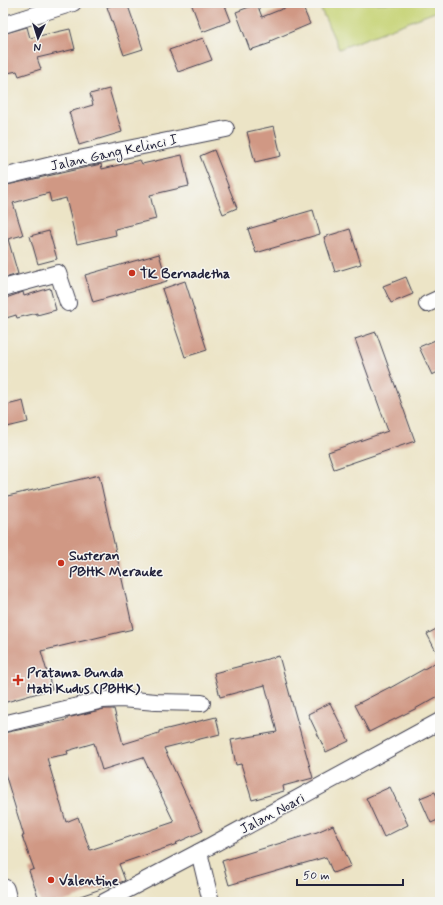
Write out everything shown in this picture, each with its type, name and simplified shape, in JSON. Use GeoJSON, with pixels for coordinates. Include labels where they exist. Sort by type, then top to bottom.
{"type":"FeatureCollection","features":[{"type":"Feature","properties":{"kind":"highway"},"geometry":{"type":"LineString","coordinates":[[3,890],[6,902]]}},
{"type":"Feature","properties":{"kind":"street"},"geometry":{"type":"LineString","coordinates":[[3,25],[73,3]]}},
{"type":"Feature","properties":{"kind":"street","name":"Jalan Gang Kelinci I"},"geometry":{"type":"LineString","coordinates":[[3,177],[64,162],[226,129]]}},
{"type":"Feature","properties":{"kind":"street"},"geometry":{"type":"LineString","coordinates":[[3,288],[58,273],[68,303]]}},
{"type":"Feature","properties":{"kind":"street"},"geometry":{"type":"LineString","coordinates":[[3,724],[103,700],[121,699],[156,702],[202,703]]}},
{"type":"Feature","properties":{"kind":"street","name":"Jalan Noari"},"geometry":{"type":"LineString","coordinates":[[104,902],[440,721]]}},
{"type":"Feature","properties":{"kind":"street"},"geometry":{"type":"LineString","coordinates":[[199,852],[211,902]]}},
{"type":"Feature","properties":{"kind":"green space"},"geometry":{"type":"Polygon","coordinates":[[[318,3],[440,3],[440,10],[339,49],[318,3]]]}},
{"type":"Feature","properties":{"kind":"building"},"geometry":{"type":"Polygon","coordinates":[[[119,3],[127,3],[143,49],[124,55],[107,7],[119,3]]]}},
{"type":"Feature","properties":{"kind":"building"},"geometry":{"type":"Polygon","coordinates":[[[191,3],[224,3],[231,21],[202,32],[191,3]]]}},
{"type":"Feature","properties":{"kind":"building"},"geometry":{"type":"Polygon","coordinates":[[[297,3],[301,3],[310,24],[270,41],[271,43],[250,50],[236,12],[257,4],[262,17],[297,3]]]}},
{"type":"Feature","properties":{"kind":"building"},"geometry":{"type":"Polygon","coordinates":[[[27,27],[30,38],[70,29],[75,49],[37,58],[41,69],[19,76],[17,71],[3,74],[3,34],[27,27]]]}},
{"type":"Feature","properties":{"kind":"building"},"geometry":{"type":"Polygon","coordinates":[[[203,38],[212,60],[178,72],[169,50],[203,38]]]}},
{"type":"Feature","properties":{"kind":"building"},"geometry":{"type":"Polygon","coordinates":[[[109,89],[122,132],[79,145],[69,112],[93,105],[90,94],[109,89]]]}},
{"type":"Feature","properties":{"kind":"building"},"geometry":{"type":"Polygon","coordinates":[[[274,126],[281,156],[255,162],[247,132],[274,126]]]}},
{"type":"Feature","properties":{"kind":"building"},"geometry":{"type":"Polygon","coordinates":[[[214,150],[237,208],[223,214],[200,156],[214,150]]]}},
{"type":"Feature","properties":{"kind":"building"},"geometry":{"type":"Polygon","coordinates":[[[182,155],[189,186],[150,195],[156,219],[115,229],[116,235],[77,244],[66,198],[51,202],[49,193],[13,203],[23,235],[8,239],[18,274],[5,278],[5,276],[3,276],[3,186],[101,164],[102,169],[140,160],[142,164],[182,155]]]}},
{"type":"Feature","properties":{"kind":"building"},"geometry":{"type":"Polygon","coordinates":[[[313,210],[320,234],[256,253],[248,229],[313,210]]]}},
{"type":"Feature","properties":{"kind":"building"},"geometry":{"type":"Polygon","coordinates":[[[350,229],[361,264],[335,272],[324,237],[350,229]]]}},
{"type":"Feature","properties":{"kind":"building"},"geometry":{"type":"Polygon","coordinates":[[[49,231],[57,259],[38,264],[30,236],[49,231]]]}},
{"type":"Feature","properties":{"kind":"building"},"geometry":{"type":"Polygon","coordinates":[[[159,254],[167,281],[93,302],[85,275],[159,254]]]}},
{"type":"Feature","properties":{"kind":"building"},"geometry":{"type":"Polygon","coordinates":[[[406,277],[413,294],[391,303],[383,286],[406,277]]]}},
{"type":"Feature","properties":{"kind":"building"},"geometry":{"type":"Polygon","coordinates":[[[185,281],[207,350],[185,357],[162,289],[185,281]]]}},
{"type":"Feature","properties":{"kind":"building"},"geometry":{"type":"Polygon","coordinates":[[[50,288],[56,310],[17,318],[16,315],[3,319],[3,299],[23,292],[24,296],[50,288]]]}},
{"type":"Feature","properties":{"kind":"building"},"geometry":{"type":"Polygon","coordinates":[[[376,332],[415,441],[334,469],[328,452],[388,431],[355,339],[376,332]]]}},
{"type":"Feature","properties":{"kind":"building"},"geometry":{"type":"Polygon","coordinates":[[[440,338],[440,371],[432,375],[419,347],[440,338]]]}},
{"type":"Feature","properties":{"kind":"building"},"geometry":{"type":"Polygon","coordinates":[[[23,401],[28,422],[3,428],[3,406],[23,401]]]}},
{"type":"Feature","properties":{"kind":"building","name":"Susteran PBHK Merauke"},"geometry":{"type":"Polygon","coordinates":[[[99,475],[133,629],[41,651],[52,689],[3,703],[3,497],[99,475]]]}},
{"type":"Feature","properties":{"kind":"building"},"geometry":{"type":"Polygon","coordinates":[[[440,627],[440,659],[427,634],[440,627]]]}},
{"type":"Feature","properties":{"kind":"building"},"geometry":{"type":"Polygon","coordinates":[[[279,656],[313,778],[283,786],[284,791],[252,800],[241,764],[236,765],[231,740],[277,732],[265,685],[220,697],[214,673],[279,656]]]}},
{"type":"Feature","properties":{"kind":"building"},"geometry":{"type":"Polygon","coordinates":[[[440,660],[440,695],[369,732],[355,705],[390,688],[440,660]]]}},
{"type":"Feature","properties":{"kind":"building"},"geometry":{"type":"Polygon","coordinates":[[[330,703],[349,741],[326,752],[308,714],[330,703]]]}},
{"type":"Feature","properties":{"kind":"building"},"geometry":{"type":"Polygon","coordinates":[[[104,709],[114,709],[123,744],[159,733],[159,731],[216,717],[220,734],[164,748],[203,831],[176,843],[177,844],[119,864],[125,880],[124,881],[63,902],[40,902],[29,871],[34,869],[22,836],[24,836],[3,767],[3,733],[67,720],[67,718],[104,709]],[[94,743],[67,751],[68,754],[47,758],[66,822],[78,817],[90,850],[174,822],[143,757],[102,770],[94,743]]]}},
{"type":"Feature","properties":{"kind":"building"},"geometry":{"type":"Polygon","coordinates":[[[390,787],[408,825],[384,837],[366,798],[390,787]]]}},
{"type":"Feature","properties":{"kind":"building"},"geometry":{"type":"Polygon","coordinates":[[[435,792],[440,804],[440,819],[431,823],[420,798],[435,792]]]}},
{"type":"Feature","properties":{"kind":"building"},"geometry":{"type":"Polygon","coordinates":[[[333,825],[351,866],[333,873],[326,857],[229,885],[222,861],[317,832],[333,825]]]}},
{"type":"Feature","properties":{"kind":"place","name":"TK Bernadetha"},"geometry":{"type":"Point","coordinates":[132,273]}},
{"type":"Feature","properties":{"kind":"place","name":"Susteran PBHK Merauke"},"geometry":{"type":"Point","coordinates":[61,563]}},
{"type":"Feature","properties":{"kind":"place","name":"Pratama Bunda Hati Kudus (PBHK)"},"geometry":{"type":"Point","coordinates":[18,680]}},
{"type":"Feature","properties":{"kind":"place","name":"Valentine"},"geometry":{"type":"Point","coordinates":[51,880]}}]}
